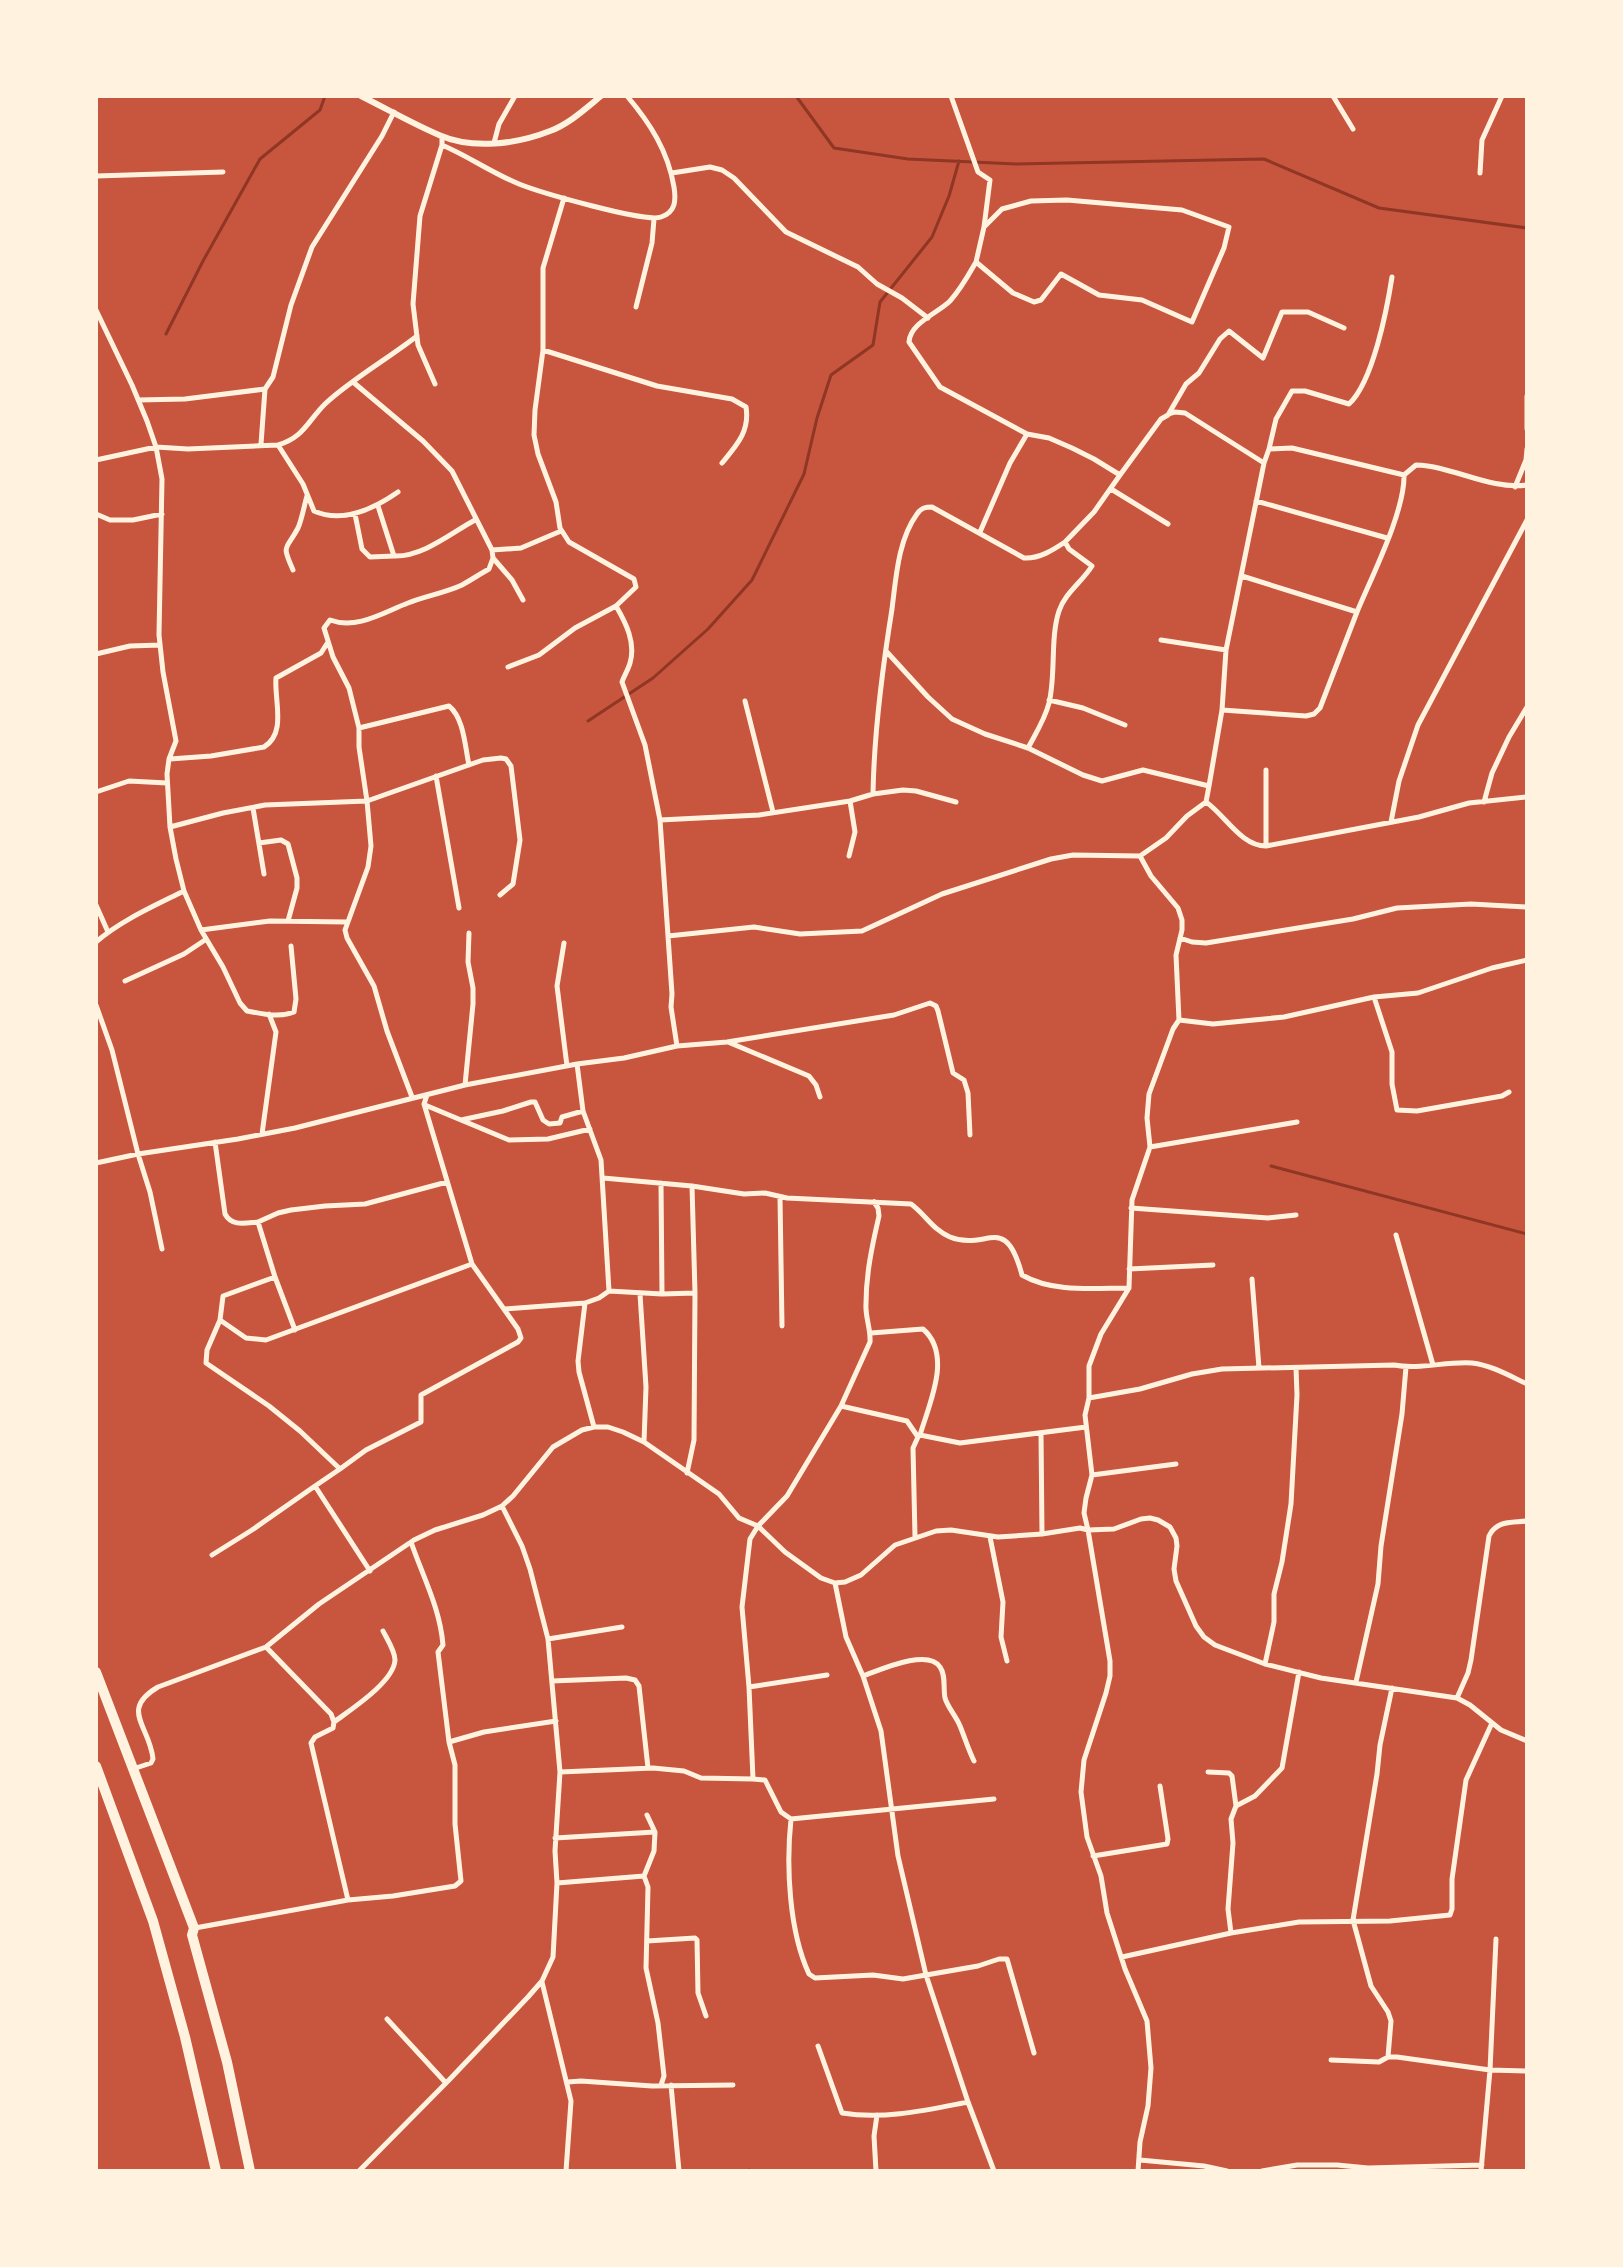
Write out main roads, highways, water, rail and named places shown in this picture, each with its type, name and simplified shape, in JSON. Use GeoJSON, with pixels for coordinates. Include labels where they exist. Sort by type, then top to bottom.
{"type":"FeatureCollection","features":[{"type":"Feature","properties":{"kind":"highway"},"geometry":{"type":"LineString","coordinates":[[96,1672],[194,1928],[192,1935],[227,2062],[250,2171]]}},
{"type":"Feature","properties":{"kind":"highway"},"geometry":{"type":"LineString","coordinates":[[96,1766],[100,1791],[161,1947],[216,2171]]}},
{"type":"Feature","properties":{"kind":"waterway"},"geometry":{"type":"LineString","coordinates":[[166,334],[260,159],[320,110],[325,96]]}},
{"type":"Feature","properties":{"kind":"waterway"},"geometry":{"type":"LineString","coordinates":[[796,96],[834,148],[908,159],[1016,164],[1264,159],[1379,208],[1527,228]]}},
{"type":"Feature","properties":{"kind":"waterway"},"geometry":{"type":"LineString","coordinates":[[588,721],[653,678],[708,629],[752,580],[804,474],[831,375],[873,345],[880,302],[932,237],[959,161]]}},
{"type":"Feature","properties":{"kind":"waterway"},"geometry":{"type":"LineString","coordinates":[[1271,1166],[1527,1234]]}}]}
